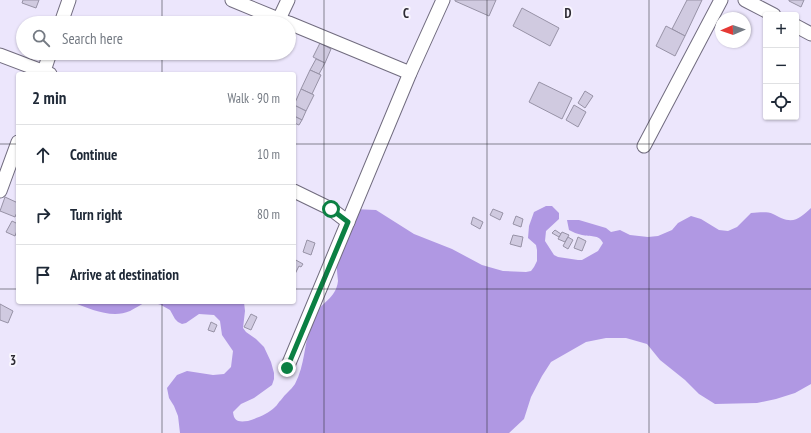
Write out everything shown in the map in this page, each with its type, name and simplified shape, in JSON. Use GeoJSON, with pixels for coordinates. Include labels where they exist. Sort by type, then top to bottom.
{"type":"FeatureCollection","features":[{"type":"Feature","properties":{"kind":"street"},"geometry":{"type":"LineString","coordinates":[[63,16],[69,0]]}},
{"type":"Feature","properties":{"kind":"street"},"geometry":{"type":"LineString","coordinates":[[232,0],[271,16]]}},
{"type":"Feature","properties":{"kind":"street"},"geometry":{"type":"LineString","coordinates":[[286,16],[288,0]]}},
{"type":"Feature","properties":{"kind":"street"},"geometry":{"type":"LineString","coordinates":[[287,368],[410,73],[443,0]]}},
{"type":"Feature","properties":{"kind":"street"},"geometry":{"type":"LineString","coordinates":[[644,146],[721,0]]}},
{"type":"Feature","properties":{"kind":"street"},"geometry":{"type":"LineString","coordinates":[[745,0],[768,12]]}},
{"type":"Feature","properties":{"kind":"street"},"geometry":{"type":"LineString","coordinates":[[296,26],[410,73]]}},
{"type":"Feature","properties":{"kind":"street"},"geometry":{"type":"LineString","coordinates":[[799,28],[811,34]]}},
{"type":"Feature","properties":{"kind":"street"},"geometry":{"type":"LineString","coordinates":[[0,55],[43,72]]}},
{"type":"Feature","properties":{"kind":"street"},"geometry":{"type":"LineString","coordinates":[[46,72],[49,60]]}},
{"type":"Feature","properties":{"kind":"street"},"geometry":{"type":"LineString","coordinates":[[1,187],[16,147]]}},
{"type":"Feature","properties":{"kind":"street"},"geometry":{"type":"LineString","coordinates":[[296,192],[331,209],[348,222]]}},
{"type":"Feature","properties":{"kind":"shaded area"},"geometry":{"type":"Polygon","coordinates":[[[546,206],[552,206],[559,213],[559,219],[546,231],[545,241],[554,255],[558,257],[582,260],[598,251],[603,243],[597,237],[580,235],[569,230],[567,220],[579,220],[606,228],[611,232],[620,230],[630,235],[648,237],[658,236],[672,230],[678,223],[691,216],[701,219],[719,230],[728,231],[737,227],[751,213],[762,212],[774,214],[786,220],[794,220],[801,217],[811,208],[811,384],[795,393],[757,403],[715,404],[699,394],[685,380],[660,360],[647,344],[626,338],[606,338],[586,342],[551,362],[531,397],[524,419],[509,433],[180,433],[178,416],[169,398],[167,388],[177,375],[187,371],[213,375],[224,374],[231,367],[233,351],[222,335],[220,321],[214,315],[199,314],[182,324],[175,319],[170,310],[158,304],[244,304],[243,328],[264,347],[274,373],[272,385],[254,398],[241,404],[233,412],[236,420],[248,421],[269,412],[295,384],[301,369],[313,318],[337,287],[338,281],[334,240],[353,209],[376,210],[414,234],[452,249],[482,265],[503,271],[526,272],[531,271],[537,261],[536,245],[528,238],[529,226],[534,212],[546,206]]]}},
{"type":"Feature","properties":{"kind":"shaded area"},"geometry":{"type":"Polygon","coordinates":[[[78,304],[143,304],[130,311],[116,314],[108,314],[78,304]]]}},
{"type":"Feature","properties":{"kind":"building"},"geometry":{"type":"Polygon","coordinates":[[[23,0],[39,0],[36,8],[22,3],[23,0]]]}},
{"type":"Feature","properties":{"kind":"building"},"geometry":{"type":"Polygon","coordinates":[[[455,0],[496,0],[489,16],[455,0]]]}},
{"type":"Feature","properties":{"kind":"building"},"geometry":{"type":"Polygon","coordinates":[[[687,0],[702,0],[685,36],[672,29],[687,0]]]}},
{"type":"Feature","properties":{"kind":"building"},"geometry":{"type":"Polygon","coordinates":[[[789,0],[804,0],[801,7],[789,0]]]}},
{"type":"Feature","properties":{"kind":"building"},"geometry":{"type":"Polygon","coordinates":[[[522,8],[559,28],[550,46],[513,26],[522,8]]]}},
{"type":"Feature","properties":{"kind":"building"},"geometry":{"type":"Polygon","coordinates":[[[666,26],[685,36],[675,56],[656,46],[666,26]]]}},
{"type":"Feature","properties":{"kind":"building"},"geometry":{"type":"Polygon","coordinates":[[[320,43],[331,49],[325,63],[313,57],[320,43]]]}},
{"type":"Feature","properties":{"kind":"building"},"geometry":{"type":"Polygon","coordinates":[[[316,59],[325,63],[319,74],[310,70],[316,59]]]}},
{"type":"Feature","properties":{"kind":"building"},"geometry":{"type":"Polygon","coordinates":[[[310,70],[321,75],[312,94],[301,89],[310,70]]]}},
{"type":"Feature","properties":{"kind":"building"},"geometry":{"type":"Polygon","coordinates":[[[539,82],[572,98],[562,119],[529,102],[539,82]]]}},
{"type":"Feature","properties":{"kind":"building"},"geometry":{"type":"Polygon","coordinates":[[[301,89],[314,95],[306,111],[296,106],[296,100],[301,89]]]}},
{"type":"Feature","properties":{"kind":"building"},"geometry":{"type":"Polygon","coordinates":[[[585,91],[593,96],[585,108],[578,103],[585,91]]]}},
{"type":"Feature","properties":{"kind":"building"},"geometry":{"type":"Polygon","coordinates":[[[574,105],[586,112],[578,127],[566,120],[574,105]]]}},
{"type":"Feature","properties":{"kind":"building"},"geometry":{"type":"Polygon","coordinates":[[[296,106],[306,111],[302,120],[296,117],[296,106]]]}},
{"type":"Feature","properties":{"kind":"building"},"geometry":{"type":"Polygon","coordinates":[[[296,117],[302,120],[299,125],[296,124],[296,117]]]}},
{"type":"Feature","properties":{"kind":"building"},"geometry":{"type":"Polygon","coordinates":[[[5,197],[16,202],[15,217],[0,211],[5,197]]]}},
{"type":"Feature","properties":{"kind":"building"},"geometry":{"type":"Polygon","coordinates":[[[493,209],[503,213],[500,220],[490,215],[493,209]]]}},
{"type":"Feature","properties":{"kind":"building"},"geometry":{"type":"Polygon","coordinates":[[[516,216],[523,219],[521,227],[513,224],[516,216]]]}},
{"type":"Feature","properties":{"kind":"building"},"geometry":{"type":"Polygon","coordinates":[[[473,217],[483,222],[480,229],[471,224],[473,217]]]}},
{"type":"Feature","properties":{"kind":"building"},"geometry":{"type":"Polygon","coordinates":[[[12,221],[16,223],[15,236],[6,232],[12,221]]]}},
{"type":"Feature","properties":{"kind":"building"},"geometry":{"type":"Polygon","coordinates":[[[555,230],[561,234],[559,237],[552,233],[555,230]]]}},
{"type":"Feature","properties":{"kind":"building"},"geometry":{"type":"Polygon","coordinates":[[[562,232],[569,235],[565,242],[558,239],[562,232]]]}},
{"type":"Feature","properties":{"kind":"building"},"geometry":{"type":"Polygon","coordinates":[[[513,235],[523,237],[521,247],[510,244],[513,235]]]}},
{"type":"Feature","properties":{"kind":"building"},"geometry":{"type":"Polygon","coordinates":[[[568,237],[573,240],[568,249],[563,246],[568,237]]]}},
{"type":"Feature","properties":{"kind":"building"},"geometry":{"type":"Polygon","coordinates":[[[578,237],[586,241],[582,251],[574,248],[578,237]]]}},
{"type":"Feature","properties":{"kind":"building"},"geometry":{"type":"Polygon","coordinates":[[[307,240],[315,243],[311,255],[303,252],[307,240]]]}},
{"type":"Feature","properties":{"kind":"building"},"geometry":{"type":"Polygon","coordinates":[[[296,260],[303,264],[301,267],[299,266],[296,272],[296,260]]]}},
{"type":"Feature","properties":{"kind":"building"},"geometry":{"type":"Polygon","coordinates":[[[0,304],[13,311],[8,323],[0,320],[0,304]]]}},
{"type":"Feature","properties":{"kind":"building"},"geometry":{"type":"Polygon","coordinates":[[[251,314],[257,317],[251,330],[244,327],[251,314]]]}},
{"type":"Feature","properties":{"kind":"building"},"geometry":{"type":"Polygon","coordinates":[[[211,322],[217,325],[214,332],[208,330],[211,322]]]}},
{"type":"Feature","properties":{"kind":"route"},"geometry":{"type":"LineString","coordinates":[[287,368],[348,222],[331,209]]}}]}
